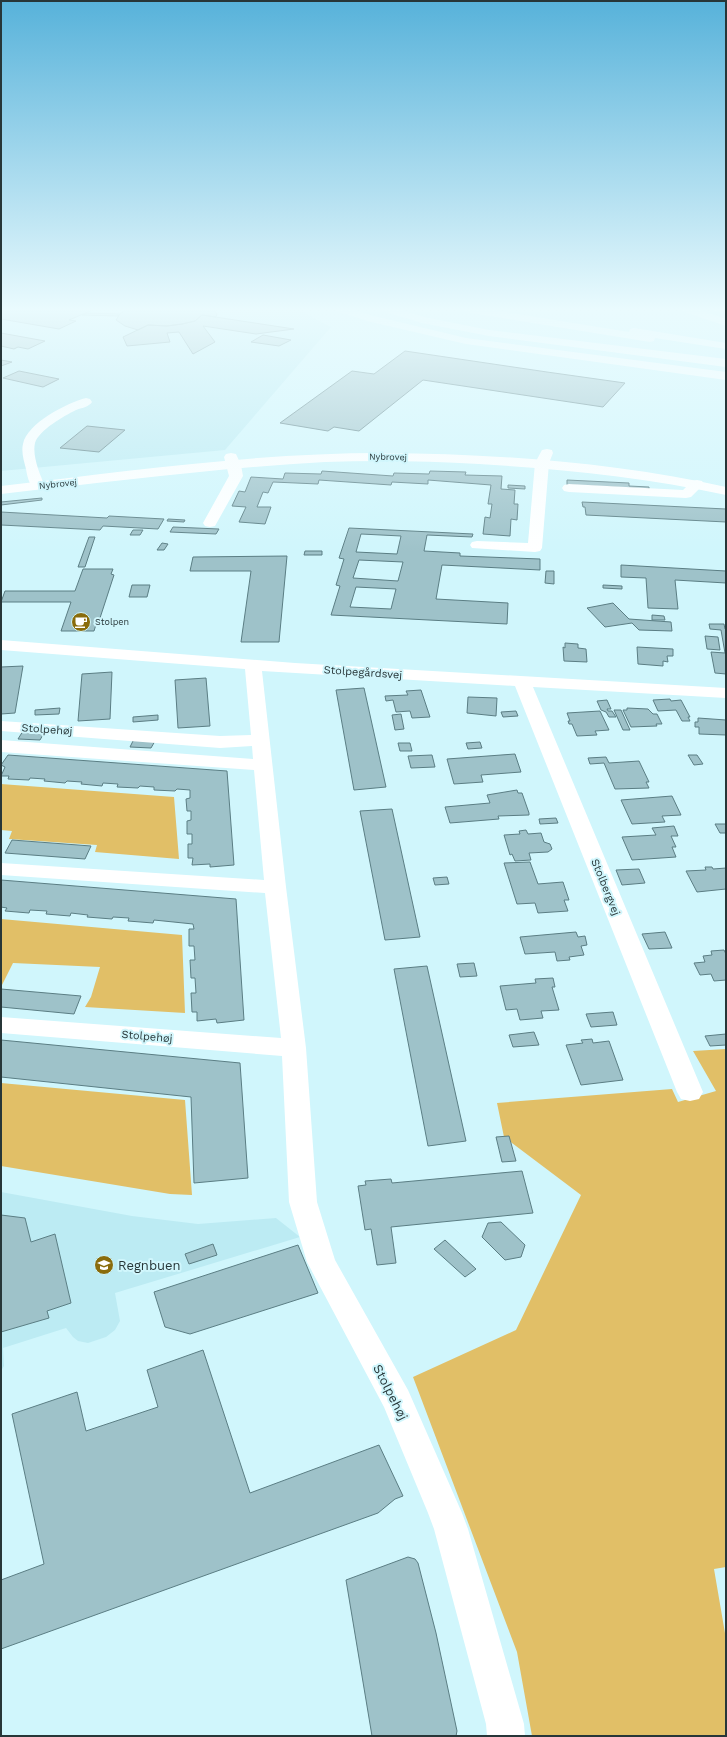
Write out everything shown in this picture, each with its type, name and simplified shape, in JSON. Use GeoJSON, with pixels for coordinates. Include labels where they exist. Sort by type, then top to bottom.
{"type":"FeatureCollection","features":[{"type":"Feature","properties":{"kind":"main road","name":"Nybrovej"},"geometry":{"type":"LineString","coordinates":[[1,480],[36,481],[233,461],[293,452],[437,448],[532,454],[606,462],[620,461],[700,479],[726,491]]}},
{"type":"Feature","properties":{"kind":"main road","name":"Nybrovej"},"geometry":{"type":"LineString","coordinates":[[233,461],[326,458],[436,458],[532,454],[638,473],[700,479],[726,479]]}},
{"type":"Feature","properties":{"kind":"main road","name":"Nybrovej"},"geometry":{"type":"LineString","coordinates":[[1,490],[36,481]]}},
{"type":"Feature","properties":{"kind":"street"},"geometry":{"type":"LineString","coordinates":[[36,481],[29,444],[32,437],[42,427],[70,407],[86,402]]}},
{"type":"Feature","properties":{"kind":"street"},"geometry":{"type":"LineString","coordinates":[[477,545],[535,548],[532,454]]}},
{"type":"Feature","properties":{"kind":"street"},"geometry":{"type":"LineString","coordinates":[[210,523],[236,476],[233,461]]}},
{"type":"Feature","properties":{"kind":"street"},"geometry":{"type":"LineString","coordinates":[[569,488],[686,494],[700,479]]}},
{"type":"Feature","properties":{"kind":"street","name":"Stolpegårdsvej"},"geometry":{"type":"LineString","coordinates":[[1,645],[522,682],[726,693]]}},
{"type":"Feature","properties":{"kind":"street","name":"Stolpehøj"},"geometry":{"type":"LineString","coordinates":[[253,664],[275,887],[294,1048],[303,1202],[321,1262],[397,1400],[449,1524],[505,1724],[506,1736]]}},
{"type":"Feature","properties":{"kind":"street","name":"Stolbergvej"},"geometry":{"type":"LineString","coordinates":[[522,682],[690,1092]]}},
{"type":"Feature","properties":{"kind":"street","name":"Stolpehøj"},"geometry":{"type":"LineString","coordinates":[[1,726],[220,742],[261,753]]}},
{"type":"Feature","properties":{"kind":"street","name":"Stolpehøj"},"geometry":{"type":"LineString","coordinates":[[1,746],[261,753]]}},
{"type":"Feature","properties":{"kind":"street"},"geometry":{"type":"LineString","coordinates":[[1,869],[275,887]]}},
{"type":"Feature","properties":{"kind":"street","name":"Stolpehøj"},"geometry":{"type":"LineString","coordinates":[[1,1025],[294,1048]]}},
{"type":"Feature","properties":{"kind":"shaded area"},"geometry":{"type":"Polygon","coordinates":[[[1,390],[277,390],[225,450],[1,471],[1,390]]]}},
{"type":"Feature","properties":{"kind":"shaded area"},"geometry":{"type":"Polygon","coordinates":[[[1,784],[174,797],[179,859],[95,852],[97,845],[9,839],[12,831],[1,830],[1,784]]]}},
{"type":"Feature","properties":{"kind":"shaded area"},"geometry":{"type":"Polygon","coordinates":[[[1,919],[182,935],[185,1013],[85,1007],[91,997],[100,967],[13,963],[1,987],[1,919]]]}},
{"type":"Feature","properties":{"kind":"shaded area"},"geometry":{"type":"Polygon","coordinates":[[[726,1049],[726,1567],[714,1569],[726,1639],[726,1736],[532,1736],[517,1652],[413,1377],[516,1330],[581,1195],[504,1137],[497,1103],[672,1089],[678,1102],[716,1091],[693,1051],[726,1049]]]}},
{"type":"Feature","properties":{"kind":"shaded area"},"geometry":{"type":"Polygon","coordinates":[[[1,1083],[185,1100],[192,1195],[170,1194],[1,1166],[1,1083]]]}},
{"type":"Feature","properties":{"kind":"shaded area","name":"Regnbuen"},"geometry":{"type":"Polygon","coordinates":[[[1,1192],[132,1216],[198,1224],[276,1218],[300,1237],[115,1293],[120,1321],[115,1330],[106,1337],[88,1343],[78,1341],[66,1328],[3,1348],[4,1366],[1,1371],[1,1192]]]}},
{"type":"Feature","properties":{"kind":"building"},"geometry":{"type":"Polygon","coordinates":[[[326,390],[410,390],[359,431],[334,427],[328,431],[280,423],[326,390]]]}},
{"type":"Feature","properties":{"kind":"building"},"geometry":{"type":"Polygon","coordinates":[[[490,390],[619,390],[603,407],[490,390]]]}},
{"type":"Feature","properties":{"kind":"building"},"geometry":{"type":"Polygon","coordinates":[[[87,426],[125,430],[99,452],[60,448],[87,426]]]}},
{"type":"Feature","properties":{"kind":"building"},"geometry":{"type":"Polygon","coordinates":[[[322,471],[393,476],[394,473],[429,474],[430,471],[466,472],[465,475],[502,476],[501,489],[515,490],[514,504],[518,504],[517,520],[511,519],[510,536],[483,534],[485,517],[490,518],[492,504],[488,504],[491,485],[428,480],[428,484],[392,482],[391,485],[319,480],[318,484],[273,482],[268,493],[263,492],[257,507],[271,507],[265,524],[239,522],[246,507],[232,506],[239,491],[245,492],[251,477],[283,479],[285,473],[321,474],[322,471]]]}},
{"type":"Feature","properties":{"kind":"building"},"geometry":{"type":"Polygon","coordinates":[[[567,480],[629,483],[629,486],[649,487],[649,489],[567,485],[567,480]]]}},
{"type":"Feature","properties":{"kind":"building"},"geometry":{"type":"Polygon","coordinates":[[[508,485],[525,486],[525,489],[508,488],[508,485]]]}},
{"type":"Feature","properties":{"kind":"building"},"geometry":{"type":"Polygon","coordinates":[[[42,498],[42,500],[1,505],[1,502],[42,498]]]}},
{"type":"Feature","properties":{"kind":"building"},"geometry":{"type":"Polygon","coordinates":[[[582,502],[726,509],[726,522],[586,515],[585,507],[583,507],[582,502]]]}},
{"type":"Feature","properties":{"kind":"building"},"geometry":{"type":"Polygon","coordinates":[[[1,512],[107,518],[109,516],[164,519],[158,529],[103,526],[100,530],[1,525],[1,512]]]}},
{"type":"Feature","properties":{"kind":"building"},"geometry":{"type":"Polygon","coordinates":[[[168,519],[185,520],[184,522],[167,521],[168,519]]]}},
{"type":"Feature","properties":{"kind":"building"},"geometry":{"type":"Polygon","coordinates":[[[173,527],[219,529],[216,534],[170,532],[173,527]]]}},
{"type":"Feature","properties":{"kind":"building"},"geometry":{"type":"Polygon","coordinates":[[[349,528],[473,534],[472,537],[427,535],[424,551],[460,553],[460,556],[540,559],[540,570],[442,565],[436,599],[508,603],[507,624],[331,615],[340,586],[336,585],[344,559],[339,558],[349,528]],[[361,534],[356,552],[397,554],[401,536],[361,534]],[[359,560],[353,578],[398,581],[403,562],[359,560]],[[356,587],[350,607],[391,609],[396,589],[356,587]]]}},
{"type":"Feature","properties":{"kind":"building"},"geometry":{"type":"Polygon","coordinates":[[[133,530],[143,530],[140,535],[130,535],[133,530]]]}},
{"type":"Feature","properties":{"kind":"building"},"geometry":{"type":"Polygon","coordinates":[[[89,537],[95,537],[85,567],[78,567],[89,537]]]}},
{"type":"Feature","properties":{"kind":"building"},"geometry":{"type":"Polygon","coordinates":[[[162,543],[168,544],[164,550],[157,550],[162,543]]]}},
{"type":"Feature","properties":{"kind":"building"},"geometry":{"type":"Polygon","coordinates":[[[305,551],[322,551],[322,555],[304,555],[305,551]]]}},
{"type":"Feature","properties":{"kind":"building"},"geometry":{"type":"Polygon","coordinates":[[[287,556],[279,642],[241,642],[251,571],[190,571],[193,557],[287,556]]]}},
{"type":"Feature","properties":{"kind":"building"},"geometry":{"type":"Polygon","coordinates":[[[621,565],[726,571],[726,583],[675,580],[678,609],[648,608],[646,578],[621,577],[621,565]]]}},
{"type":"Feature","properties":{"kind":"building"},"geometry":{"type":"Polygon","coordinates":[[[83,569],[113,569],[111,574],[114,575],[100,618],[98,618],[94,631],[61,631],[71,602],[1,602],[5,591],[75,591],[83,569]]]}},
{"type":"Feature","properties":{"kind":"building"},"geometry":{"type":"Polygon","coordinates":[[[546,571],[554,571],[554,584],[545,583],[546,571]]]}},
{"type":"Feature","properties":{"kind":"building"},"geometry":{"type":"Polygon","coordinates":[[[132,585],[150,585],[147,597],[129,597],[132,585]]]}},
{"type":"Feature","properties":{"kind":"building"},"geometry":{"type":"Polygon","coordinates":[[[603,585],[622,586],[622,589],[603,588],[603,585]]]}},
{"type":"Feature","properties":{"kind":"building"},"geometry":{"type":"Polygon","coordinates":[[[613,603],[629,619],[671,622],[672,631],[639,630],[632,623],[605,627],[587,608],[613,603]]]}},
{"type":"Feature","properties":{"kind":"building"},"geometry":{"type":"Polygon","coordinates":[[[652,615],[664,616],[665,620],[652,620],[652,615]]]}},
{"type":"Feature","properties":{"kind":"building"},"geometry":{"type":"Polygon","coordinates":[[[709,624],[724,624],[726,629],[726,674],[715,673],[711,652],[725,653],[721,630],[710,629],[709,624]]]}},
{"type":"Feature","properties":{"kind":"building"},"geometry":{"type":"Polygon","coordinates":[[[705,636],[718,637],[720,650],[707,649],[705,636]]]}},
{"type":"Feature","properties":{"kind":"building"},"geometry":{"type":"Polygon","coordinates":[[[565,643],[578,644],[578,648],[586,649],[587,662],[564,661],[563,647],[565,648],[565,643]]]}},
{"type":"Feature","properties":{"kind":"building"},"geometry":{"type":"Polygon","coordinates":[[[637,647],[673,649],[673,656],[667,656],[668,662],[663,661],[663,666],[638,664],[637,647]]]}},
{"type":"Feature","properties":{"kind":"building"},"geometry":{"type":"Polygon","coordinates":[[[23,666],[15,713],[1,714],[1,667],[23,666]]]}},
{"type":"Feature","properties":{"kind":"building"},"geometry":{"type":"Polygon","coordinates":[[[112,672],[110,719],[78,721],[82,674],[112,672]]]}},
{"type":"Feature","properties":{"kind":"building"},"geometry":{"type":"Polygon","coordinates":[[[206,678],[210,726],[178,728],[175,680],[206,678]]]}},
{"type":"Feature","properties":{"kind":"building"},"geometry":{"type":"Polygon","coordinates":[[[364,688],[386,787],[354,790],[336,690],[364,688]]]}},
{"type":"Feature","properties":{"kind":"building"},"geometry":{"type":"Polygon","coordinates":[[[421,690],[430,717],[412,718],[410,711],[396,712],[393,700],[386,701],[385,696],[408,695],[406,691],[421,690]]]}},
{"type":"Feature","properties":{"kind":"building"},"geometry":{"type":"Polygon","coordinates":[[[468,697],[497,698],[496,716],[467,713],[468,697]]]}},
{"type":"Feature","properties":{"kind":"building"},"geometry":{"type":"Polygon","coordinates":[[[670,699],[671,701],[681,700],[690,717],[688,717],[690,721],[682,721],[676,710],[658,711],[653,700],[670,699]]]}},
{"type":"Feature","properties":{"kind":"building"},"geometry":{"type":"Polygon","coordinates":[[[607,700],[611,709],[607,709],[608,711],[612,711],[616,717],[609,717],[606,712],[601,710],[597,701],[607,700]]]}},
{"type":"Feature","properties":{"kind":"building"},"geometry":{"type":"Polygon","coordinates":[[[60,708],[59,714],[35,715],[35,710],[60,708]]]}},
{"type":"Feature","properties":{"kind":"building"},"geometry":{"type":"Polygon","coordinates":[[[627,708],[648,709],[653,714],[657,714],[662,724],[656,724],[657,726],[631,727],[623,710],[627,710],[627,708]]]}},
{"type":"Feature","properties":{"kind":"building"},"geometry":{"type":"Polygon","coordinates":[[[614,710],[621,710],[630,730],[623,730],[614,710]]]}},
{"type":"Feature","properties":{"kind":"building"},"geometry":{"type":"Polygon","coordinates":[[[516,711],[518,716],[503,717],[501,712],[516,711]]]}},
{"type":"Feature","properties":{"kind":"building"},"geometry":{"type":"Polygon","coordinates":[[[600,711],[609,730],[595,731],[597,735],[577,736],[572,724],[569,724],[568,721],[570,721],[567,713],[600,711]]]}},
{"type":"Feature","properties":{"kind":"building"},"geometry":{"type":"Polygon","coordinates":[[[401,714],[404,729],[395,730],[392,715],[401,714]]]}},
{"type":"Feature","properties":{"kind":"building"},"geometry":{"type":"Polygon","coordinates":[[[158,715],[158,720],[133,722],[133,717],[158,715]]]}},
{"type":"Feature","properties":{"kind":"building"},"geometry":{"type":"Polygon","coordinates":[[[698,718],[726,720],[726,735],[699,734],[699,727],[695,727],[695,722],[698,722],[698,718]]]}},
{"type":"Feature","properties":{"kind":"building"},"geometry":{"type":"Polygon","coordinates":[[[23,731],[44,733],[40,740],[18,739],[23,731]]]}},
{"type":"Feature","properties":{"kind":"building"},"geometry":{"type":"Polygon","coordinates":[[[134,739],[155,741],[151,748],[130,747],[134,739]]]}},
{"type":"Feature","properties":{"kind":"building"},"geometry":{"type":"Polygon","coordinates":[[[480,742],[482,748],[468,749],[466,743],[480,742]]]}},
{"type":"Feature","properties":{"kind":"building"},"geometry":{"type":"Polygon","coordinates":[[[398,743],[410,743],[412,751],[400,751],[398,743]]]}},
{"type":"Feature","properties":{"kind":"building"},"geometry":{"type":"Polygon","coordinates":[[[515,754],[521,772],[481,775],[483,782],[454,784],[447,759],[515,754]]]}},
{"type":"Feature","properties":{"kind":"building"},"geometry":{"type":"Polygon","coordinates":[[[8,755],[227,771],[234,865],[210,867],[210,864],[192,865],[193,858],[188,858],[188,844],[192,844],[192,834],[187,834],[187,821],[191,820],[191,811],[187,811],[186,799],[190,798],[190,790],[154,790],[154,787],[117,787],[118,784],[103,783],[102,786],[81,784],[82,782],[67,781],[65,783],[30,778],[29,780],[8,779],[9,776],[1,776],[5,767],[1,765],[8,755]]]}},
{"type":"Feature","properties":{"kind":"building"},"geometry":{"type":"Polygon","coordinates":[[[432,755],[435,767],[411,768],[408,756],[432,755]]]}},
{"type":"Feature","properties":{"kind":"building"},"geometry":{"type":"Polygon","coordinates":[[[688,755],[697,755],[703,764],[694,765],[688,755]]]}},
{"type":"Feature","properties":{"kind":"building"},"geometry":{"type":"Polygon","coordinates":[[[606,757],[609,763],[639,761],[649,782],[646,782],[649,788],[615,789],[604,763],[590,764],[588,758],[606,757]]]}},
{"type":"Feature","properties":{"kind":"building"},"geometry":{"type":"Polygon","coordinates":[[[517,790],[518,793],[522,793],[529,815],[498,816],[499,819],[450,823],[445,807],[490,803],[487,795],[517,790]]]}},
{"type":"Feature","properties":{"kind":"building"},"geometry":{"type":"Polygon","coordinates":[[[672,796],[681,815],[662,816],[665,822],[632,824],[621,800],[672,796]]]}},
{"type":"Feature","properties":{"kind":"building"},"geometry":{"type":"Polygon","coordinates":[[[392,809],[420,937],[385,940],[360,811],[392,809]]]}},
{"type":"Feature","properties":{"kind":"building"},"geometry":{"type":"Polygon","coordinates":[[[556,818],[558,823],[540,824],[539,819],[556,818]]]}},
{"type":"Feature","properties":{"kind":"building"},"geometry":{"type":"Polygon","coordinates":[[[715,824],[726,824],[726,833],[720,833],[715,824]]]}},
{"type":"Feature","properties":{"kind":"building"},"geometry":{"type":"Polygon","coordinates":[[[674,826],[678,836],[671,836],[676,847],[672,847],[676,857],[632,860],[622,837],[656,835],[652,828],[674,826]]]}},
{"type":"Feature","properties":{"kind":"building"},"geometry":{"type":"Polygon","coordinates":[[[526,830],[528,834],[541,833],[544,842],[550,844],[552,849],[548,852],[529,853],[531,860],[515,861],[512,854],[510,855],[504,835],[520,834],[519,831],[526,830]]]}},
{"type":"Feature","properties":{"kind":"building"},"geometry":{"type":"Polygon","coordinates":[[[12,840],[91,846],[85,859],[5,853],[12,840]]]}},
{"type":"Feature","properties":{"kind":"building"},"geometry":{"type":"Polygon","coordinates":[[[530,862],[538,884],[563,882],[569,900],[564,900],[568,911],[538,913],[535,903],[517,904],[504,863],[530,862]]]}},
{"type":"Feature","properties":{"kind":"building"},"geometry":{"type":"Polygon","coordinates":[[[705,867],[712,867],[713,869],[726,868],[726,889],[697,892],[686,871],[706,870],[705,867]]]}},
{"type":"Feature","properties":{"kind":"building"},"geometry":{"type":"Polygon","coordinates":[[[639,869],[645,883],[622,885],[616,870],[639,869]]]}},
{"type":"Feature","properties":{"kind":"building"},"geometry":{"type":"Polygon","coordinates":[[[447,877],[449,884],[435,885],[433,878],[447,877]]]}},
{"type":"Feature","properties":{"kind":"building"},"geometry":{"type":"Polygon","coordinates":[[[1,880],[236,899],[244,1020],[217,1023],[216,1019],[197,1021],[197,1012],[192,1012],[191,993],[196,993],[195,978],[191,978],[190,960],[195,960],[194,946],[189,946],[189,929],[194,929],[193,924],[154,920],[153,923],[128,921],[129,918],[113,917],[112,919],[87,917],[88,915],[71,913],[70,916],[46,914],[47,911],[30,910],[29,913],[5,911],[7,908],[1,907],[1,880]]]}},
{"type":"Feature","properties":{"kind":"building"},"geometry":{"type":"Polygon","coordinates":[[[576,932],[578,937],[585,936],[587,945],[581,946],[584,955],[569,957],[570,960],[557,961],[555,952],[525,954],[520,937],[576,932]]]}},
{"type":"Feature","properties":{"kind":"building"},"geometry":{"type":"Polygon","coordinates":[[[665,932],[672,948],[649,949],[642,934],[665,932]]]}},
{"type":"Feature","properties":{"kind":"building"},"geometry":{"type":"Polygon","coordinates":[[[724,950],[726,954],[726,980],[714,981],[711,974],[700,975],[694,963],[705,962],[703,956],[712,955],[711,951],[724,950]]]}},
{"type":"Feature","properties":{"kind":"building"},"geometry":{"type":"Polygon","coordinates":[[[474,963],[477,976],[460,977],[457,964],[474,963]]]}},
{"type":"Feature","properties":{"kind":"building"},"geometry":{"type":"Polygon","coordinates":[[[427,966],[466,1141],[428,1146],[394,969],[427,966]]]}},
{"type":"Feature","properties":{"kind":"building"},"geometry":{"type":"Polygon","coordinates":[[[553,978],[555,987],[552,987],[559,1010],[541,1011],[543,1018],[520,1020],[517,1009],[506,1010],[500,986],[536,983],[535,979],[553,978]]]}},
{"type":"Feature","properties":{"kind":"building"},"geometry":{"type":"Polygon","coordinates":[[[1,989],[81,996],[74,1014],[1,1007],[1,989]]]}},
{"type":"Feature","properties":{"kind":"building"},"geometry":{"type":"Polygon","coordinates":[[[613,1012],[617,1025],[591,1027],[586,1014],[613,1012]]]}},
{"type":"Feature","properties":{"kind":"building"},"geometry":{"type":"Polygon","coordinates":[[[534,1032],[539,1045],[513,1047],[509,1035],[534,1032]]]}},
{"type":"Feature","properties":{"kind":"building"},"geometry":{"type":"Polygon","coordinates":[[[726,1034],[726,1045],[710,1046],[705,1036],[726,1034]]]}},
{"type":"Feature","properties":{"kind":"building"},"geometry":{"type":"Polygon","coordinates":[[[592,1039],[593,1043],[609,1041],[623,1080],[581,1085],[566,1045],[583,1043],[581,1040],[592,1039]]]}},
{"type":"Feature","properties":{"kind":"building"},"geometry":{"type":"Polygon","coordinates":[[[1,1040],[240,1063],[248,1178],[194,1183],[191,1097],[1,1077],[1,1040]]]}},
{"type":"Feature","properties":{"kind":"building"},"geometry":{"type":"Polygon","coordinates":[[[509,1136],[516,1161],[502,1162],[496,1137],[509,1136]]]}},
{"type":"Feature","properties":{"kind":"building"},"geometry":{"type":"Polygon","coordinates":[[[522,1171],[533,1213],[391,1227],[396,1263],[377,1265],[371,1229],[365,1230],[358,1186],[366,1185],[365,1181],[391,1179],[392,1183],[522,1171]]]}},
{"type":"Feature","properties":{"kind":"building"},"geometry":{"type":"Polygon","coordinates":[[[1,1215],[25,1218],[31,1242],[55,1234],[71,1303],[47,1311],[49,1318],[1,1332],[1,1215]]]}},
{"type":"Feature","properties":{"kind":"building"},"geometry":{"type":"Polygon","coordinates":[[[501,1222],[525,1245],[521,1257],[505,1260],[482,1237],[488,1223],[501,1222]]]}},
{"type":"Feature","properties":{"kind":"building"},"geometry":{"type":"Polygon","coordinates":[[[445,1240],[476,1269],[465,1277],[434,1249],[445,1240]]]}},
{"type":"Feature","properties":{"kind":"building"},"geometry":{"type":"Polygon","coordinates":[[[213,1244],[217,1255],[189,1264],[185,1254],[213,1244]]]}},
{"type":"Feature","properties":{"kind":"building"},"geometry":{"type":"Polygon","coordinates":[[[298,1245],[318,1293],[190,1334],[165,1327],[154,1292],[298,1245]]]}},
{"type":"Feature","properties":{"kind":"building"},"geometry":{"type":"Polygon","coordinates":[[[203,1350],[250,1493],[379,1445],[403,1496],[395,1499],[378,1513],[1,1649],[1,1580],[44,1564],[12,1414],[77,1392],[86,1431],[158,1407],[147,1370],[203,1350]]]}},
{"type":"Feature","properties":{"kind":"building"},"geometry":{"type":"Polygon","coordinates":[[[408,1557],[415,1559],[418,1563],[436,1633],[457,1731],[456,1736],[372,1736],[346,1580],[408,1557]]]}},
{"type":"Feature","properties":{"kind":"place","name":"Stolpen"},"geometry":{"type":"Point","coordinates":[81,622]}},
{"type":"Feature","properties":{"kind":"place","name":"Regnbuen"},"geometry":{"type":"Point","coordinates":[104,1265]}}]}
